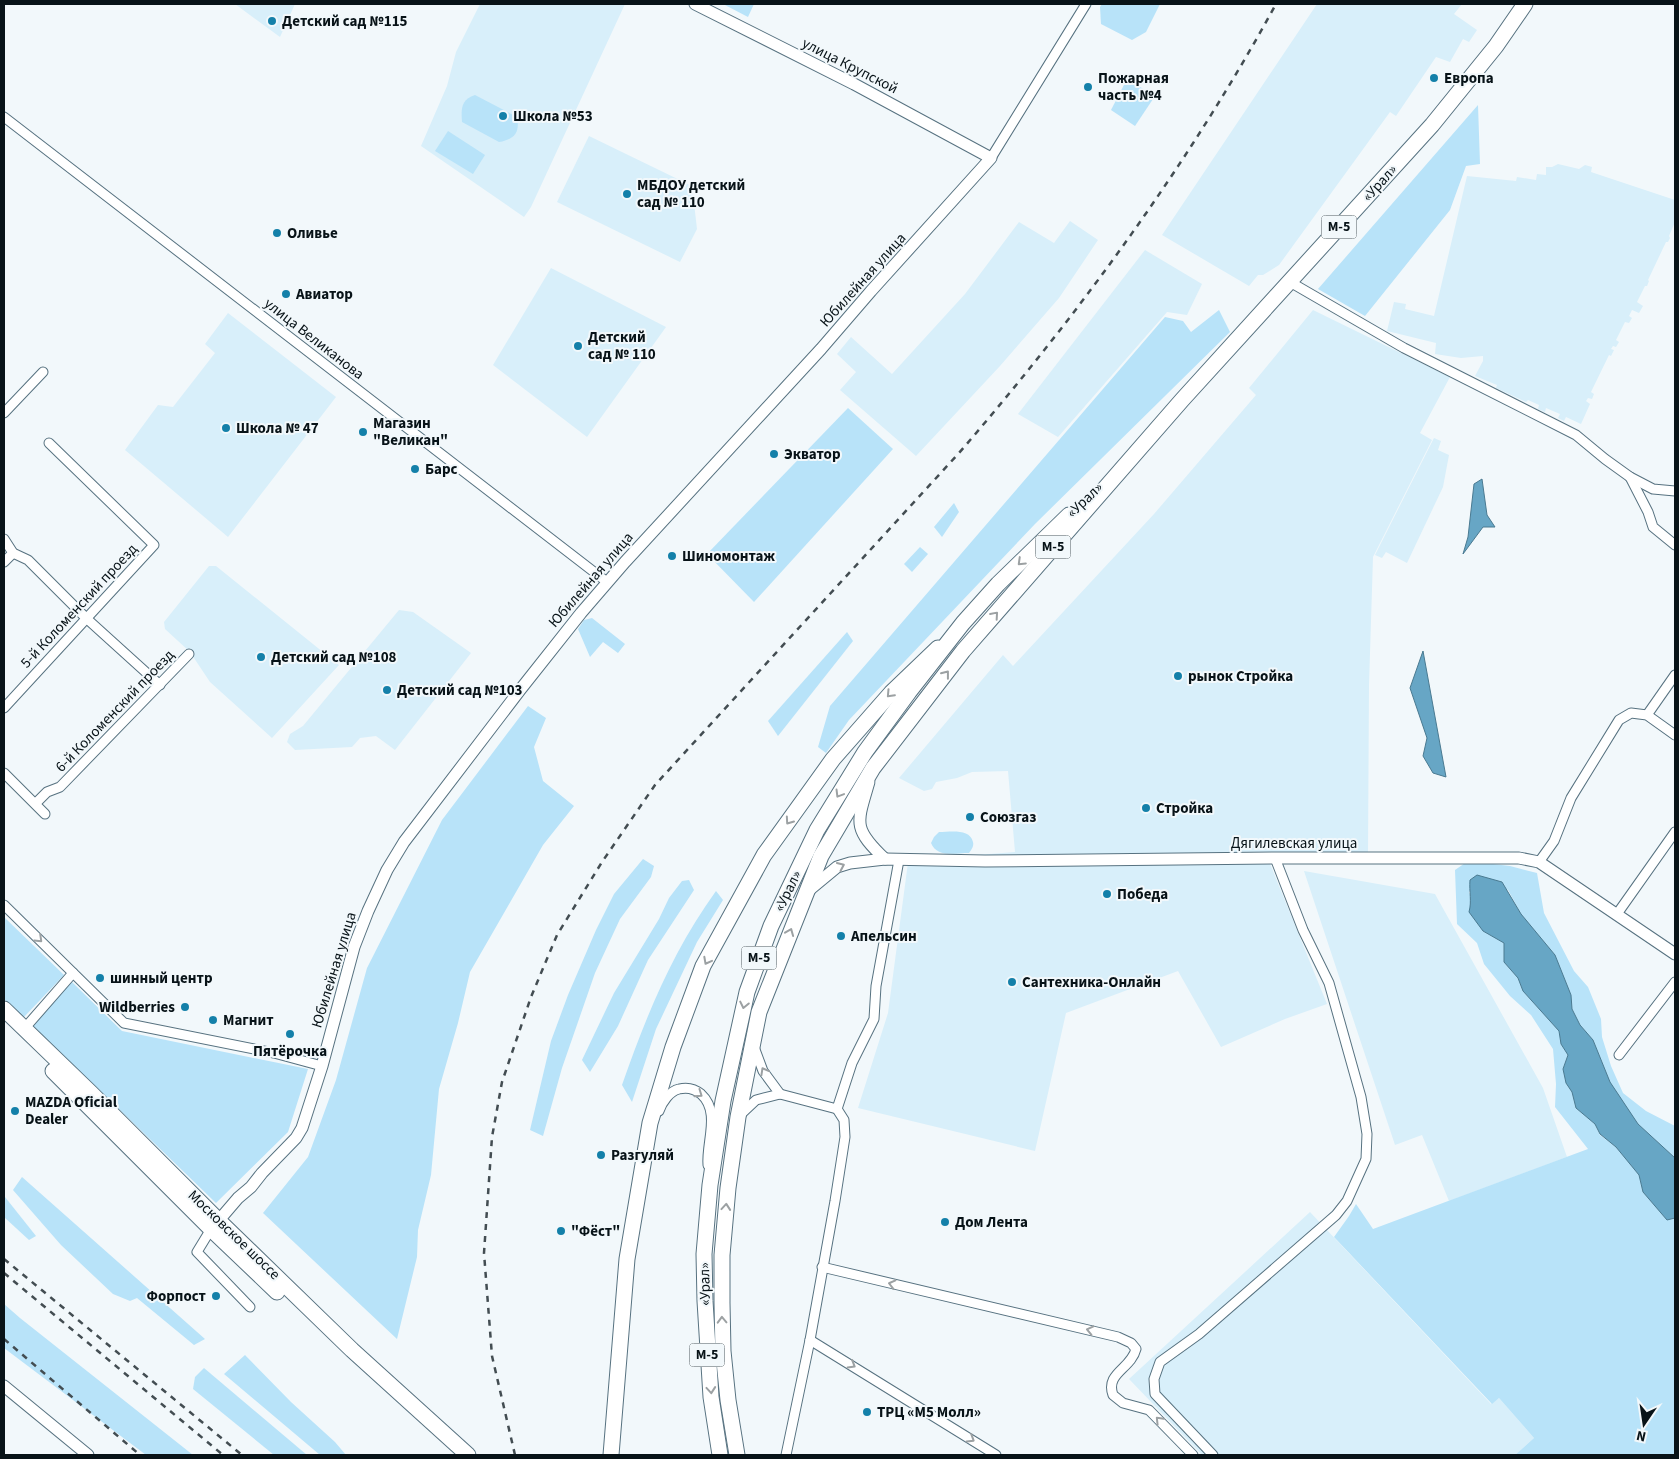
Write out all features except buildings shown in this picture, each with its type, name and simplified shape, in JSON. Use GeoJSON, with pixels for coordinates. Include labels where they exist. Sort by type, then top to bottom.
{"type":"FeatureCollection","features":[{"type":"Feature","properties":{"kind":"main road","name":"«Урал»"},"geometry":{"type":"LineString","coordinates":[[737,1455],[728,1400],[723,1351],[722,1255],[728,1188],[738,1118],[759,1012],[820,856],[873,768],[963,652],[1145,444],[1432,125],[1496,46],[1525,4]]}},
{"type":"Feature","properties":{"kind":"main road","name":"«Урал»"},"geometry":{"type":"LineString","coordinates":[[720,1455],[714,1426],[707,1348],[704,1254],[710,1185],[723,1101],[747,992],[771,926],[817,830],[865,752],[909,692],[963,624],[998,584],[1145,444]]}},
{"type":"Feature","properties":{"kind":"main road"},"geometry":{"type":"LineString","coordinates":[[611,1455],[627,1260],[650,1123],[673,1047],[703,966],[764,855],[833,759],[891,693],[963,624]]}},
{"type":"Feature","properties":{"kind":"main road","name":"Московское шоссе"},"geometry":{"type":"LineString","coordinates":[[4,1009],[91,1093],[215,1225],[468,1455]]}},
{"type":"Feature","properties":{"kind":"main road","name":"Московское шоссе"},"geometry":{"type":"LineString","coordinates":[[4,1023],[454,1455]]}},
{"type":"Feature","properties":{"kind":"street","name":"улица Крупской"},"geometry":{"type":"LineString","coordinates":[[695,4],[854,84],[991,158]]}},
{"type":"Feature","properties":{"kind":"street","name":"Юбилейная улица"},"geometry":{"type":"LineString","coordinates":[[215,1225],[238,1198],[296,1138],[302,1128],[322,1066],[354,947],[368,911],[391,863],[404,842],[520,690],[607,582],[815,356],[871,290],[991,158],[1086,4]]}},
{"type":"Feature","properties":{"kind":"street","name":"улица Великанова"},"geometry":{"type":"LineString","coordinates":[[4,117],[607,582]]}},
{"type":"Feature","properties":{"kind":"street"},"geometry":{"type":"LineString","coordinates":[[1290,282],[1404,348],[1576,435],[1605,460],[1630,477],[1653,489],[1675,491]]}},
{"type":"Feature","properties":{"kind":"street"},"geometry":{"type":"LineString","coordinates":[[4,414],[43,372]]}},
{"type":"Feature","properties":{"kind":"street","name":"5-й Коломенский проезд"},"geometry":{"type":"LineString","coordinates":[[4,708],[154,545],[49,443]]}},
{"type":"Feature","properties":{"kind":"street"},"geometry":{"type":"LineString","coordinates":[[1630,477],[1648,512],[1653,527],[1675,545]]}},
{"type":"Feature","properties":{"kind":"street"},"geometry":{"type":"LineString","coordinates":[[4,539],[13,553],[28,560],[86,618],[160,684]]}},
{"type":"Feature","properties":{"kind":"street"},"geometry":{"type":"LineString","coordinates":[[4,562],[13,553]]}},
{"type":"Feature","properties":{"kind":"street","name":"6-й Коломенский проезд"},"geometry":{"type":"LineString","coordinates":[[36,804],[47,792],[60,787],[189,654]]}},
{"type":"Feature","properties":{"kind":"street"},"geometry":{"type":"LineString","coordinates":[[1647,715],[1675,675]]}},
{"type":"Feature","properties":{"kind":"street"},"geometry":{"type":"LineString","coordinates":[[1539,862],[1554,841],[1570,798],[1619,720],[1631,713],[1647,715],[1675,735]]}},
{"type":"Feature","properties":{"kind":"street"},"geometry":{"type":"LineString","coordinates":[[873,768],[859,816],[860,829],[866,840],[885,859]]}},
{"type":"Feature","properties":{"kind":"street"},"geometry":{"type":"LineString","coordinates":[[4,773],[45,814]]}},
{"type":"Feature","properties":{"kind":"street"},"geometry":{"type":"LineString","coordinates":[[1616,914],[1675,832]]}},
{"type":"Feature","properties":{"kind":"street"},"geometry":{"type":"LineString","coordinates":[[1213,1455],[1155,1394],[1154,1378],[1160,1362],[1199,1334],[1336,1214],[1347,1201],[1366,1159],[1367,1134],[1361,1097],[1329,983],[1303,930],[1275,858]]}},
{"type":"Feature","properties":{"kind":"street","name":"Дягилевская улица"},"geometry":{"type":"LineString","coordinates":[[805,894],[837,867],[850,862],[885,859],[985,861],[1519,858],[1539,862],[1675,954]]}},
{"type":"Feature","properties":{"kind":"street"},"geometry":{"type":"LineString","coordinates":[[837,1109],[852,1063],[874,1019],[876,986],[899,860]]}},
{"type":"Feature","properties":{"kind":"street"},"geometry":{"type":"LineString","coordinates":[[4,905],[124,1024],[274,1053],[322,1066]]}},
{"type":"Feature","properties":{"kind":"street"},"geometry":{"type":"LineString","coordinates":[[24,1029],[73,973]]}},
{"type":"Feature","properties":{"kind":"street"},"geometry":{"type":"LineString","coordinates":[[1619,1055],[1675,982]]}},
{"type":"Feature","properties":{"kind":"street"},"geometry":{"type":"LineString","coordinates":[[753,1044],[763,1071],[780,1094]]}},
{"type":"Feature","properties":{"kind":"street"},"geometry":{"type":"LineString","coordinates":[[648,1139],[656,1124],[661,1106],[668,1096],[677,1089],[688,1088],[699,1092],[711,1107],[712,1120],[707,1155],[710,1185]]}},
{"type":"Feature","properties":{"kind":"street"},"geometry":{"type":"LineString","coordinates":[[738,1118],[756,1100],[780,1094],[837,1109],[844,1120],[845,1137],[835,1201],[810,1340],[786,1455]]}},
{"type":"Feature","properties":{"kind":"street"},"geometry":{"type":"LineString","coordinates":[[215,1225],[197,1252],[250,1306]]}},
{"type":"Feature","properties":{"kind":"street"},"geometry":{"type":"LineString","coordinates":[[822,1267],[1118,1337],[1132,1343],[1136,1349],[1134,1357],[1110,1383],[1112,1395],[1123,1403],[1149,1410],[1193,1455]]}},
{"type":"Feature","properties":{"kind":"street"},"geometry":{"type":"LineString","coordinates":[[810,1340],[996,1455]]}},
{"type":"Feature","properties":{"kind":"street"},"geometry":{"type":"LineString","coordinates":[[4,1386],[88,1455]]}},
{"type":"Feature","properties":{"kind":"shaded area","name":"Детский сад №115"},"geometry":{"type":"Polygon","coordinates":[[[235,4],[295,4],[280,37],[235,4]]]}},
{"type":"Feature","properties":{"kind":"shaded area","name":"Школа №53"},"geometry":{"type":"Polygon","coordinates":[[[480,4],[625,4],[531,207],[524,217],[421,146],[447,86],[456,52],[480,4]]]}},
{"type":"Feature","properties":{"kind":"shaded area"},"geometry":{"type":"Polygon","coordinates":[[[723,4],[754,4],[748,17],[723,4]]]}},
{"type":"Feature","properties":{"kind":"shaded area"},"geometry":{"type":"Polygon","coordinates":[[[1102,4],[1160,4],[1146,32],[1132,40],[1101,24],[1100,7],[1102,4]]]}},
{"type":"Feature","properties":{"kind":"shaded area"},"geometry":{"type":"Polygon","coordinates":[[[1317,4],[1462,4],[1454,14],[1477,30],[1469,42],[1463,39],[1450,62],[1436,57],[1396,116],[1390,112],[1279,265],[1263,275],[1258,275],[1249,286],[1162,235],[1317,4]]]}},
{"type":"Feature","properties":{"kind":"shaded area"},"geometry":{"type":"Polygon","coordinates":[[[1127,79],[1155,96],[1135,126],[1111,110],[1127,79]]]}},
{"type":"Feature","properties":{"kind":"shaded area"},"geometry":{"type":"Polygon","coordinates":[[[475,95],[517,117],[518,127],[513,137],[499,142],[462,122],[464,102],[475,95]]]}},
{"type":"Feature","properties":{"kind":"shaded area"},"geometry":{"type":"Polygon","coordinates":[[[1478,105],[1480,164],[1466,166],[1450,210],[1365,316],[1318,289],[1478,105]]]}},
{"type":"Feature","properties":{"kind":"shaded area"},"geometry":{"type":"Polygon","coordinates":[[[448,131],[485,155],[473,174],[435,151],[448,131]]]}},
{"type":"Feature","properties":{"kind":"shaded area","name":"МБДОУ детский сад № 110"},"geometry":{"type":"Polygon","coordinates":[[[589,136],[692,186],[697,229],[680,262],[557,202],[589,136]]]}},
{"type":"Feature","properties":{"kind":"shaded area"},"geometry":{"type":"Polygon","coordinates":[[[1558,164],[1579,169],[1585,165],[1592,167],[1591,172],[1675,200],[1675,222],[1669,236],[1670,238],[1666,242],[1647,286],[1645,286],[1637,302],[1643,306],[1639,313],[1632,310],[1629,316],[1632,318],[1629,323],[1625,322],[1616,340],[1619,342],[1616,347],[1613,346],[1611,349],[1614,350],[1611,356],[1609,355],[1591,392],[1594,394],[1592,399],[1588,398],[1586,401],[1590,404],[1581,424],[1566,417],[1564,421],[1558,418],[1560,414],[1546,408],[1545,412],[1538,409],[1539,405],[1528,400],[1526,402],[1496,388],[1497,385],[1475,376],[1483,361],[1483,356],[1461,358],[1435,354],[1436,343],[1387,331],[1394,302],[1406,304],[1405,309],[1434,316],[1467,176],[1516,181],[1517,177],[1536,180],[1537,174],[1546,175],[1546,167],[1558,164]]]}},
{"type":"Feature","properties":{"kind":"shaded area"},"geometry":{"type":"Polygon","coordinates":[[[1070,221],[1098,240],[1059,298],[1000,366],[916,456],[840,390],[856,372],[837,354],[851,337],[892,374],[965,294],[1019,222],[1054,243],[1070,221]]]}},
{"type":"Feature","properties":{"kind":"shaded area"},"geometry":{"type":"Polygon","coordinates":[[[1145,250],[1202,284],[1187,315],[1167,312],[1058,437],[1018,414],[1145,250]]]}},
{"type":"Feature","properties":{"kind":"shaded area","name":"Детский сад № 110"},"geometry":{"type":"Polygon","coordinates":[[[551,268],[666,327],[587,437],[493,365],[551,268]]]}},
{"type":"Feature","properties":{"kind":"shaded area"},"geometry":{"type":"Polygon","coordinates":[[[1219,310],[1230,332],[1035,524],[849,720],[826,753],[818,747],[830,706],[1165,317],[1183,321],[1191,332],[1219,310]]]}},
{"type":"Feature","properties":{"kind":"shaded area","name":"рынок Стройка"},"geometry":{"type":"Polygon","coordinates":[[[1313,310],[1450,377],[1420,433],[1432,440],[1373,557],[1369,685],[1368,854],[1266,854],[1327,1004],[1285,1019],[1221,1047],[1178,971],[1066,1013],[1035,1151],[858,1108],[888,1013],[909,855],[977,855],[1015,852],[1008,771],[972,772],[957,778],[936,782],[932,789],[924,791],[899,778],[1003,655],[1013,666],[1154,514],[1256,395],[1249,388],[1313,310]]]}},
{"type":"Feature","properties":{"kind":"shaded area","name":"Школа № 47"},"geometry":{"type":"Polygon","coordinates":[[[228,313],[336,397],[228,537],[125,450],[158,405],[173,407],[215,353],[205,344],[228,313]]]}},
{"type":"Feature","properties":{"kind":"shaded area"},"geometry":{"type":"Polygon","coordinates":[[[848,408],[893,449],[754,602],[707,554],[848,408]]]}},
{"type":"Feature","properties":{"kind":"shaded area"},"geometry":{"type":"Polygon","coordinates":[[[1434,438],[1441,441],[1438,450],[1449,455],[1443,487],[1407,563],[1386,552],[1382,558],[1375,555],[1434,438]]]}},
{"type":"Feature","properties":{"kind":"shaded area"},"geometry":{"type":"Polygon","coordinates":[[[1482,479],[1487,515],[1495,527],[1483,527],[1463,554],[1468,537],[1474,484],[1482,479]]]}},
{"type":"Feature","properties":{"kind":"shaded area"},"geometry":{"type":"Polygon","coordinates":[[[954,503],[959,512],[942,537],[934,527],[954,503]]]}},
{"type":"Feature","properties":{"kind":"shaded area"},"geometry":{"type":"Polygon","coordinates":[[[920,547],[928,554],[912,572],[904,564],[920,547]]]}},
{"type":"Feature","properties":{"kind":"shaded area","name":"Детский сад №108"},"geometry":{"type":"Polygon","coordinates":[[[209,566],[216,566],[339,665],[272,738],[210,682],[190,652],[165,629],[164,622],[209,566]]]}},
{"type":"Feature","properties":{"kind":"shaded area","name":"Детский сад №103"},"geometry":{"type":"Polygon","coordinates":[[[399,610],[413,612],[471,653],[395,750],[376,736],[360,738],[352,747],[295,750],[287,742],[290,734],[303,726],[399,610]]]}},
{"type":"Feature","properties":{"kind":"shaded area"},"geometry":{"type":"Polygon","coordinates":[[[592,618],[625,644],[618,653],[603,642],[590,657],[578,629],[584,620],[592,618]]]}},
{"type":"Feature","properties":{"kind":"shaded area"},"geometry":{"type":"Polygon","coordinates":[[[847,632],[853,641],[778,736],[768,721],[847,632]]]}},
{"type":"Feature","properties":{"kind":"shaded area"},"geometry":{"type":"Polygon","coordinates":[[[1423,651],[1446,777],[1433,773],[1423,756],[1427,738],[1410,688],[1423,651]]]}},
{"type":"Feature","properties":{"kind":"shaded area"},"geometry":{"type":"Polygon","coordinates":[[[528,706],[546,718],[534,747],[543,781],[574,806],[543,845],[470,972],[439,1089],[431,1175],[418,1230],[417,1257],[397,1339],[263,1213],[308,1157],[336,1080],[367,968],[442,820],[528,706]]]}},
{"type":"Feature","properties":{"kind":"shaded area"},"geometry":{"type":"Polygon","coordinates":[[[939,832],[964,833],[971,838],[973,848],[969,853],[942,853],[934,848],[931,843],[939,832]]]}},
{"type":"Feature","properties":{"kind":"shaded area"},"geometry":{"type":"Polygon","coordinates":[[[643,859],[654,866],[651,877],[620,919],[595,973],[562,1068],[543,1136],[530,1130],[551,1041],[568,995],[614,894],[643,859]]]}},
{"type":"Feature","properties":{"kind":"shaded area"},"geometry":{"type":"Polygon","coordinates":[[[1468,861],[1510,866],[1537,873],[1544,913],[1574,971],[1588,987],[1601,1019],[1602,1037],[1611,1066],[1623,1093],[1646,1111],[1675,1126],[1675,1158],[1638,1124],[1610,1082],[1593,1040],[1580,1025],[1572,1009],[1571,995],[1555,955],[1521,914],[1508,890],[1488,879],[1477,876],[1469,892],[1483,931],[1504,943],[1504,962],[1518,978],[1523,991],[1559,1031],[1561,1044],[1568,1055],[1563,1069],[1566,1083],[1572,1092],[1576,1108],[1595,1124],[1600,1135],[1616,1147],[1639,1175],[1643,1192],[1667,1220],[1675,1218],[1675,1455],[1515,1455],[1534,1438],[1499,1398],[1492,1404],[1334,1237],[1356,1204],[1373,1229],[1588,1149],[1555,1107],[1556,1084],[1553,1049],[1531,1015],[1510,996],[1484,964],[1477,943],[1457,924],[1455,870],[1468,861]]]}},
{"type":"Feature","properties":{"kind":"shaded area"},"geometry":{"type":"Polygon","coordinates":[[[1304,871],[1435,894],[1543,1088],[1567,1157],[1449,1201],[1422,1135],[1395,1145],[1304,871]]]}},
{"type":"Feature","properties":{"kind":"shaded area"},"geometry":{"type":"Polygon","coordinates":[[[1477,875],[1502,882],[1521,914],[1555,955],[1571,995],[1572,1009],[1580,1025],[1593,1040],[1610,1082],[1638,1124],[1675,1158],[1675,1218],[1667,1220],[1643,1192],[1639,1175],[1616,1147],[1600,1134],[1595,1124],[1576,1108],[1572,1092],[1566,1083],[1563,1069],[1568,1055],[1561,1044],[1559,1031],[1523,991],[1518,978],[1504,962],[1504,943],[1483,931],[1469,912],[1470,880],[1477,875]]]}},
{"type":"Feature","properties":{"kind":"shaded area"},"geometry":{"type":"Polygon","coordinates":[[[689,880],[694,890],[648,960],[618,1026],[590,1072],[582,1060],[614,993],[659,919],[669,898],[682,881],[689,880]]]}},
{"type":"Feature","properties":{"kind":"shaded area"},"geometry":{"type":"Polygon","coordinates":[[[716,891],[723,900],[697,942],[656,1029],[632,1102],[622,1085],[641,1033],[662,984],[686,937],[716,891]]]}},
{"type":"Feature","properties":{"kind":"shaded area"},"geometry":{"type":"Polygon","coordinates":[[[4,917],[64,975],[23,1018],[4,999],[4,917]]]}},
{"type":"Feature","properties":{"kind":"shaded area"},"geometry":{"type":"Polygon","coordinates":[[[72,982],[122,1031],[308,1069],[288,1132],[216,1203],[32,1025],[72,982]]]}},
{"type":"Feature","properties":{"kind":"shaded area"},"geometry":{"type":"Polygon","coordinates":[[[22,1177],[205,1339],[194,1345],[137,1298],[130,1301],[113,1294],[61,1245],[13,1190],[22,1177]]]}},
{"type":"Feature","properties":{"kind":"shaded area"},"geometry":{"type":"Polygon","coordinates":[[[5,1197],[36,1236],[29,1240],[4,1217],[5,1197]]]}},
{"type":"Feature","properties":{"kind":"shaded area"},"geometry":{"type":"Polygon","coordinates":[[[1310,1212],[1491,1404],[1499,1398],[1534,1438],[1515,1455],[1202,1455],[1129,1379],[1310,1212]]]}},
{"type":"Feature","properties":{"kind":"shaded area"},"geometry":{"type":"Polygon","coordinates":[[[4,1304],[193,1455],[146,1455],[4,1348],[4,1304]]]}},
{"type":"Feature","properties":{"kind":"shaded area"},"geometry":{"type":"Polygon","coordinates":[[[245,1355],[346,1455],[320,1455],[224,1374],[245,1355]]]}},
{"type":"Feature","properties":{"kind":"shaded area"},"geometry":{"type":"Polygon","coordinates":[[[204,1368],[307,1455],[274,1455],[193,1389],[195,1377],[204,1368]]]}},
{"type":"Feature","properties":{"kind":"railway"},"geometry":{"type":"LineString","coordinates":[[515,1455],[492,1356],[484,1253],[492,1137],[502,1082],[531,997],[557,935],[602,862],[655,785],[959,453],[1047,347],[1130,237],[1169,180],[1242,64],[1276,4]]}},
{"type":"Feature","properties":{"kind":"railway"},"geometry":{"type":"LineString","coordinates":[[4,1259],[242,1455]]}},
{"type":"Feature","properties":{"kind":"railway"},"geometry":{"type":"LineString","coordinates":[[4,1273],[223,1455]]}},
{"type":"Feature","properties":{"kind":"railway"},"geometry":{"type":"LineString","coordinates":[[4,1339],[140,1455]]}},
{"type":"Feature","properties":{"kind":"place","name":"Детский сад №115"},"geometry":{"type":"Point","coordinates":[272,21]}},
{"type":"Feature","properties":{"kind":"place","name":"Европа"},"geometry":{"type":"Point","coordinates":[1434,78]}},
{"type":"Feature","properties":{"kind":"place","name":"Пожарная часть №4"},"geometry":{"type":"Point","coordinates":[1088,87]}},
{"type":"Feature","properties":{"kind":"place","name":"Школа №53"},"geometry":{"type":"Point","coordinates":[503,116]}},
{"type":"Feature","properties":{"kind":"place","name":"МБДОУ детский сад № 110"},"geometry":{"type":"Point","coordinates":[627,194]}},
{"type":"Feature","properties":{"kind":"place","name":"Оливье"},"geometry":{"type":"Point","coordinates":[277,233]}},
{"type":"Feature","properties":{"kind":"place","name":"Авиатор"},"geometry":{"type":"Point","coordinates":[286,294]}},
{"type":"Feature","properties":{"kind":"place","name":"Детский сад № 110"},"geometry":{"type":"Point","coordinates":[578,346]}},
{"type":"Feature","properties":{"kind":"place","name":"Школа № 47"},"geometry":{"type":"Point","coordinates":[226,428]}},
{"type":"Feature","properties":{"kind":"place","name":"Магазин \"Великан\""},"geometry":{"type":"Point","coordinates":[363,432]}},
{"type":"Feature","properties":{"kind":"place","name":"Экватор"},"geometry":{"type":"Point","coordinates":[774,454]}},
{"type":"Feature","properties":{"kind":"place","name":"Барс"},"geometry":{"type":"Point","coordinates":[415,469]}},
{"type":"Feature","properties":{"kind":"place","name":"Шиномонтаж"},"geometry":{"type":"Point","coordinates":[672,556]}},
{"type":"Feature","properties":{"kind":"place","name":"Детский сад №108"},"geometry":{"type":"Point","coordinates":[261,657]}},
{"type":"Feature","properties":{"kind":"place","name":"рынок Стройка"},"geometry":{"type":"Point","coordinates":[1178,676]}},
{"type":"Feature","properties":{"kind":"place","name":"Детский сад №103"},"geometry":{"type":"Point","coordinates":[387,690]}},
{"type":"Feature","properties":{"kind":"place","name":"Стройка"},"geometry":{"type":"Point","coordinates":[1146,808]}},
{"type":"Feature","properties":{"kind":"place","name":"Союзгаз"},"geometry":{"type":"Point","coordinates":[970,817]}},
{"type":"Feature","properties":{"kind":"place","name":"Победа"},"geometry":{"type":"Point","coordinates":[1107,894]}},
{"type":"Feature","properties":{"kind":"place","name":"Апельсин"},"geometry":{"type":"Point","coordinates":[841,936]}},
{"type":"Feature","properties":{"kind":"place","name":"шинный центр"},"geometry":{"type":"Point","coordinates":[100,978]}},
{"type":"Feature","properties":{"kind":"place","name":"Сантехника-Онлайн"},"geometry":{"type":"Point","coordinates":[1012,982]}},
{"type":"Feature","properties":{"kind":"place","name":"Wildberries"},"geometry":{"type":"Point","coordinates":[185,1007]}},
{"type":"Feature","properties":{"kind":"place","name":"Магнит"},"geometry":{"type":"Point","coordinates":[213,1020]}},
{"type":"Feature","properties":{"kind":"place","name":"Пятёрочка"},"geometry":{"type":"Point","coordinates":[290,1034]}},
{"type":"Feature","properties":{"kind":"place","name":"MAZDA Oficial Dealer"},"geometry":{"type":"Point","coordinates":[15,1111]}},
{"type":"Feature","properties":{"kind":"place","name":"Разгуляй"},"geometry":{"type":"Point","coordinates":[601,1155]}},
{"type":"Feature","properties":{"kind":"place","name":"Дом Лента"},"geometry":{"type":"Point","coordinates":[945,1222]}},
{"type":"Feature","properties":{"kind":"place","name":"\"Фёст\""},"geometry":{"type":"Point","coordinates":[561,1231]}},
{"type":"Feature","properties":{"kind":"place","name":"Форпост"},"geometry":{"type":"Point","coordinates":[216,1296]}},
{"type":"Feature","properties":{"kind":"place","name":"ТРЦ «М5 Молл»"},"geometry":{"type":"Point","coordinates":[867,1412]}}]}
